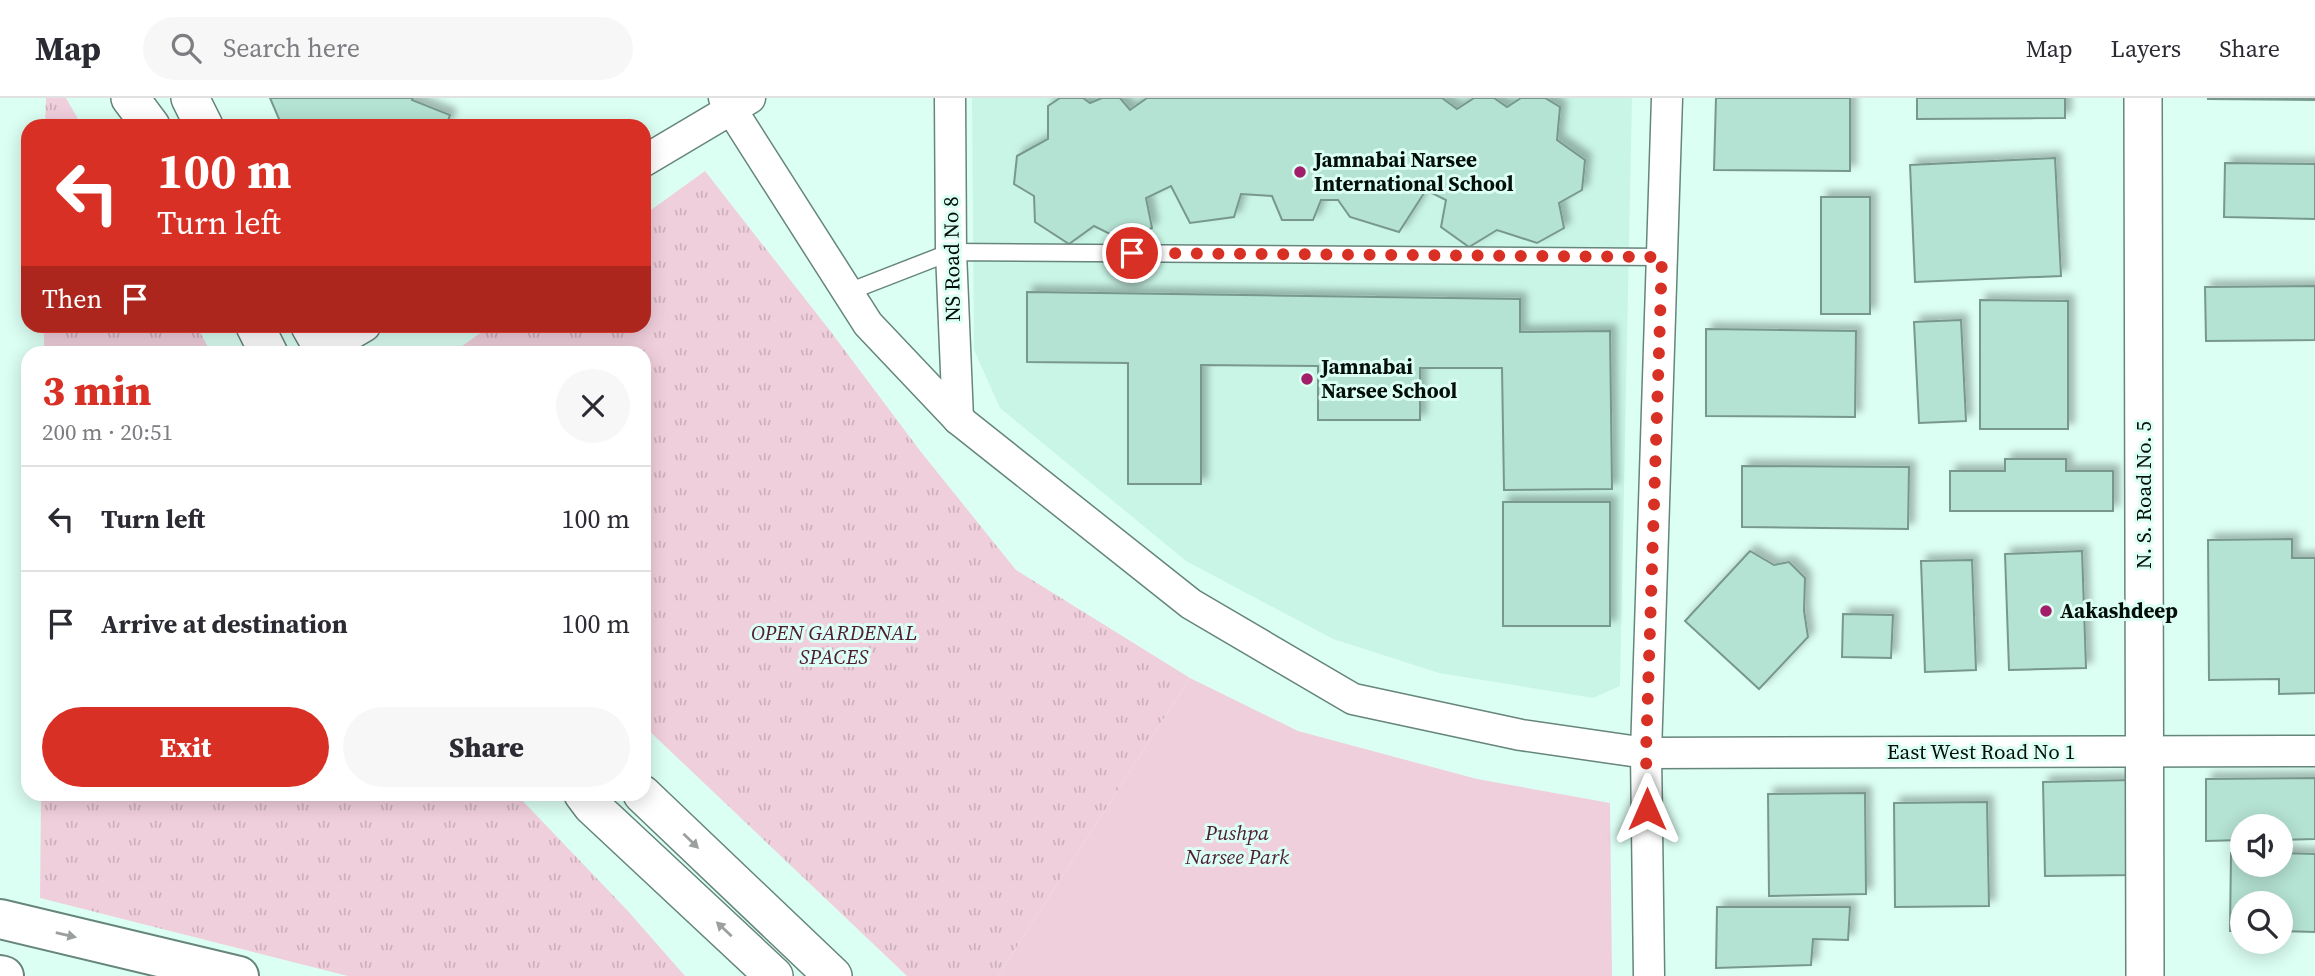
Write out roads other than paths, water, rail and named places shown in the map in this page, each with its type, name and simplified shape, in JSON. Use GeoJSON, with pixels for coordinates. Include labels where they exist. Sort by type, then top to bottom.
{"type":"FeatureCollection","features":[{"type":"Feature","properties":{"kind":"main road"},"geometry":{"type":"LineString","coordinates":[[0,919],[239,976]]}},
{"type":"Feature","properties":{"kind":"street"},"geometry":{"type":"LineString","coordinates":[[130,98],[146,119]]}},
{"type":"Feature","properties":{"kind":"street"},"geometry":{"type":"LineString","coordinates":[[190,98],[200,119]]}},
{"type":"Feature","properties":{"kind":"street","name":"NS Road No 8"},"geometry":{"type":"LineString","coordinates":[[950,98],[951,252],[958,419]]}},
{"type":"Feature","properties":{"kind":"street"},"geometry":{"type":"LineString","coordinates":[[1649,976],[1646,753],[1667,98]]}},
{"type":"Feature","properties":{"kind":"street","name":"N. S. Road No. 5"},"geometry":{"type":"LineString","coordinates":[[2143,98],[2145,976]]}},
{"type":"Feature","properties":{"kind":"street"},"geometry":{"type":"LineString","coordinates":[[651,156],[735,102]]}},
{"type":"Feature","properties":{"kind":"street","name":"East West Road No 1"},"geometry":{"type":"LineString","coordinates":[[735,102],[868,324],[958,419],[1191,604],[1353,699],[1521,735],[1646,753],[2315,751]]}},
{"type":"Feature","properties":{"kind":"street"},"geometry":{"type":"LineString","coordinates":[[319,346],[349,333]]}},
{"type":"Feature","properties":{"kind":"street"},"geometry":{"type":"LineString","coordinates":[[588,801],[774,976]]}},
{"type":"Feature","properties":{"kind":"street"},"geometry":{"type":"LineString","coordinates":[[649,801],[833,976]]}},
{"type":"Feature","properties":{"kind":"lane"},"geometry":{"type":"LineString","coordinates":[[848,292],[951,252],[1662,257]]}},
{"type":"Feature","properties":{"kind":"place","name":"Jamnabai Narsee International School"},"geometry":{"type":"Point","coordinates":[1300,172]}},
{"type":"Feature","properties":{"kind":"place","name":"Jamnabai Narsee School"},"geometry":{"type":"Point","coordinates":[1307,379]}},
{"type":"Feature","properties":{"kind":"place","name":"Aakashdeep"},"geometry":{"type":"Point","coordinates":[2046,611]}},
{"type":"Feature","properties":{"kind":"park label","name":"OPEN GARDENAL SPACES"},"geometry":{"type":"Point","coordinates":[834,645]}},
{"type":"Feature","properties":{"kind":"park label","name":"Pushpa Narsee Park"},"geometry":{"type":"Point","coordinates":[1237,845]}}]}
